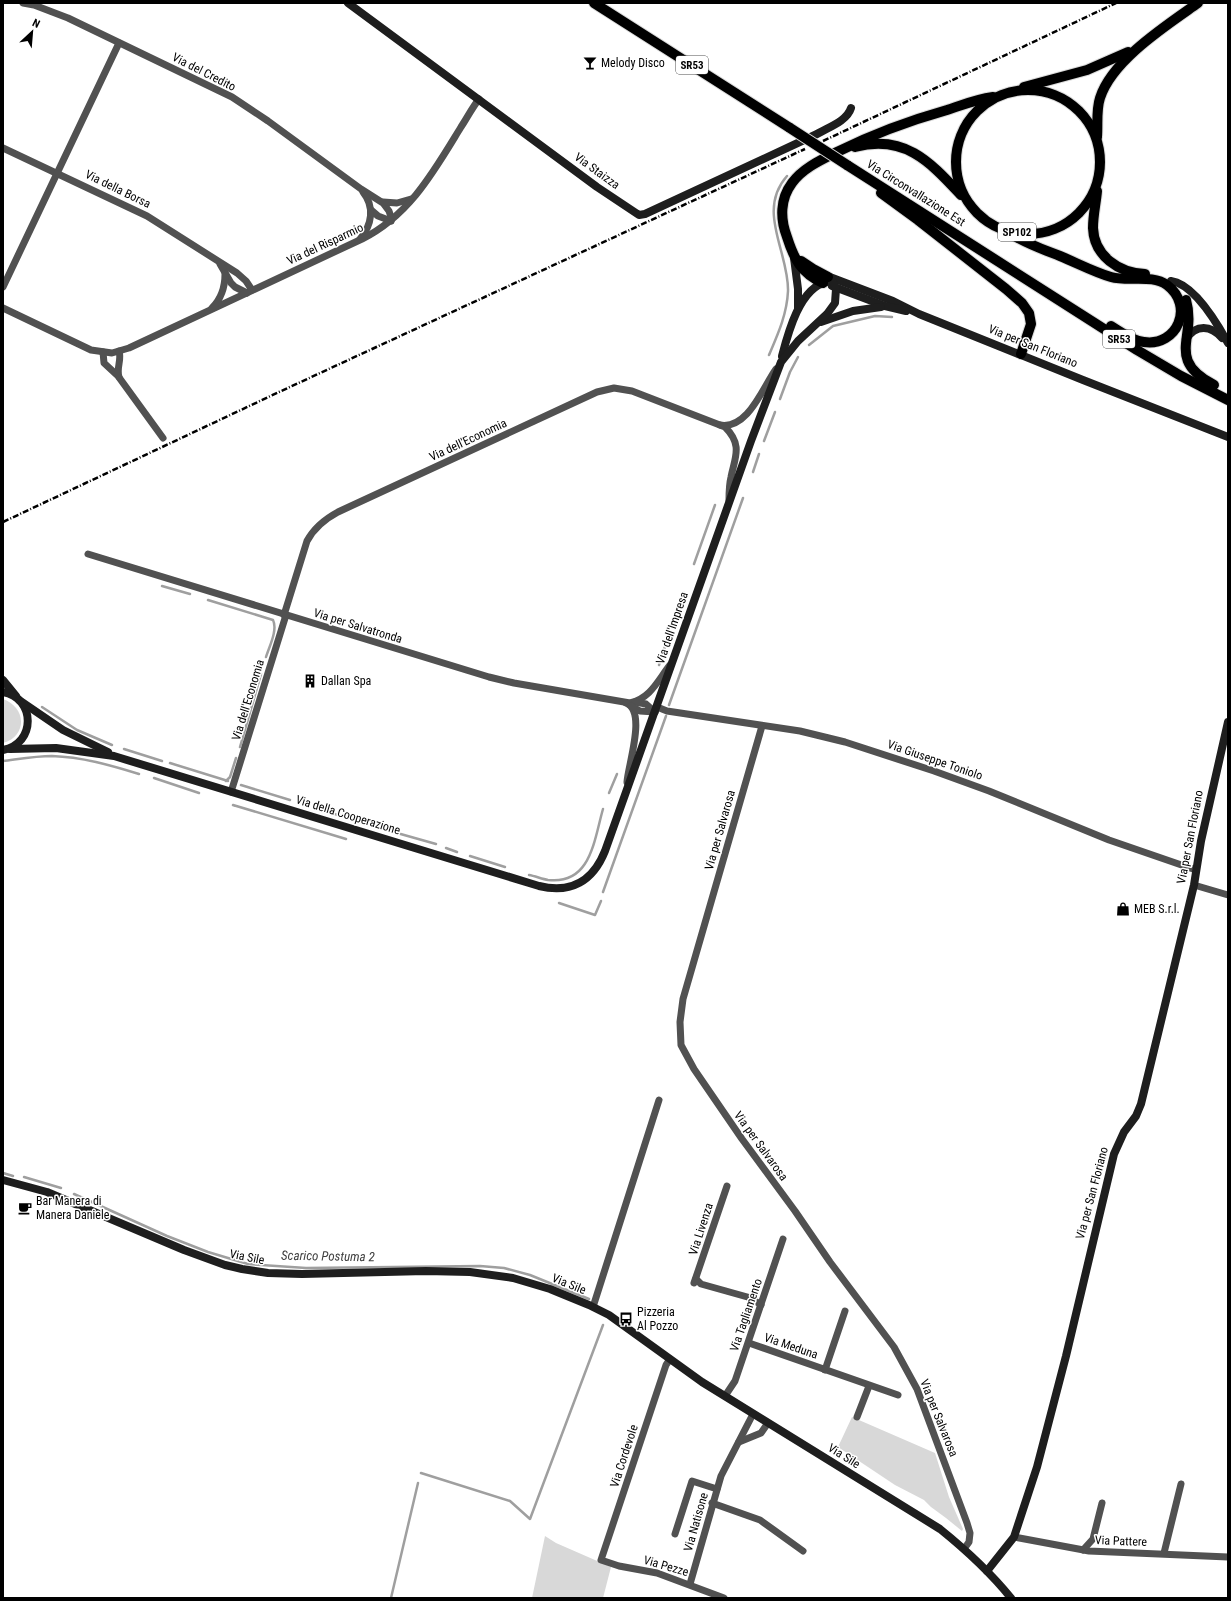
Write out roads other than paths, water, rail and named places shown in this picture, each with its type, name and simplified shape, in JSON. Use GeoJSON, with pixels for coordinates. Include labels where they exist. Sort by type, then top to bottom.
{"type":"FeatureCollection","features":[{"type":"Feature","properties":{"kind":"main road","name":"Via Circonvallazione Est"},"geometry":{"type":"LineString","coordinates":[[594,3],[1152,359],[1228,400]]}},
{"type":"Feature","properties":{"kind":"main road","name":"SP102"},"geometry":{"type":"LineString","coordinates":[[1140,46],[1110,61],[1086,70],[1039,82],[999,96],[984,104],[974,113],[966,124],[958,141],[955,161],[956,174],[962,192],[969,204],[983,218],[1001,228],[1016,232],[1029,232],[1043,231],[1063,224],[1075,217],[1093,194],[1098,180],[1100,162],[1097,143],[1098,111],[1102,90],[1107,81],[1116,69],[1140,46],[1198,3]]}},
{"type":"Feature","properties":{"kind":"main road","name":"SP102"},"geometry":{"type":"LineString","coordinates":[[1011,92],[1025,90],[1039,91],[1052,94],[1064,100],[1076,108],[1085,119],[1092,130],[1097,143]]}},
{"type":"Feature","properties":{"kind":"main road"},"geometry":{"type":"LineString","coordinates":[[830,282],[806,265],[793,253],[786,235],[782,211],[785,196],[793,182],[801,174],[817,163],[857,141],[900,124],[977,100],[999,96]]}},
{"type":"Feature","properties":{"kind":"main road"},"geometry":{"type":"LineString","coordinates":[[838,152],[875,144],[893,145],[908,150],[933,166],[969,204]]}},
{"type":"Feature","properties":{"kind":"main road"},"geometry":{"type":"LineString","coordinates":[[852,168],[884,196],[918,220],[1001,284],[1022,303],[1029,314],[1031,324],[1030,331],[1021,354]]}},
{"type":"Feature","properties":{"kind":"main road"},"geometry":{"type":"LineString","coordinates":[[1098,180],[1094,229],[1096,240],[1103,253],[1112,264],[1128,272],[1160,276],[1171,281],[1182,291],[1186,301],[1188,319],[1185,340],[1187,358],[1195,372],[1202,378],[1228,393]]}},
{"type":"Feature","properties":{"kind":"main road"},"geometry":{"type":"LineString","coordinates":[[1001,228],[1024,242],[1098,272],[1122,279],[1160,282],[1168,286],[1176,294],[1181,310],[1178,325],[1168,336],[1152,342],[1144,342],[1134,339],[1090,314],[1058,300]]}},
{"type":"Feature","properties":{"kind":"street","name":"Via del Credito"},"geometry":{"type":"LineString","coordinates":[[23,3],[34,5],[68,18],[238,101],[286,134],[360,189],[381,201],[400,203],[415,197]]}},
{"type":"Feature","properties":{"kind":"street","name":"Via Staizza"},"geometry":{"type":"LineString","coordinates":[[348,3],[597,186],[639,215],[645,214],[817,134],[844,118],[849,113],[851,108]]}},
{"type":"Feature","properties":{"kind":"street"},"geometry":{"type":"LineString","coordinates":[[3,287],[119,43]]}},
{"type":"Feature","properties":{"kind":"street","name":"Via del Risparmio"},"geometry":{"type":"LineString","coordinates":[[119,351],[129,348],[358,241],[391,221],[415,197],[429,178],[479,99]]}},
{"type":"Feature","properties":{"kind":"street","name":"Via della Borsa"},"geometry":{"type":"LineString","coordinates":[[3,148],[57,172],[147,216],[239,275],[246,281],[250,291]]}},
{"type":"Feature","properties":{"kind":"street","name":"Via del Credito"},"geometry":{"type":"LineString","coordinates":[[360,189],[367,196],[371,210]]}},
{"type":"Feature","properties":{"kind":"street","name":"Via del Credito"},"geometry":{"type":"LineString","coordinates":[[381,201],[389,210],[391,221]]}},
{"type":"Feature","properties":{"kind":"street"},"geometry":{"type":"LineString","coordinates":[[371,210],[378,216],[391,221]]}},
{"type":"Feature","properties":{"kind":"street"},"geometry":{"type":"LineString","coordinates":[[358,241],[369,225],[372,214],[371,210]]}},
{"type":"Feature","properties":{"kind":"street","name":"Via dell'Impresa"},"geometry":{"type":"LineString","coordinates":[[793,253],[798,289],[797,313]]}},
{"type":"Feature","properties":{"kind":"street","name":"Via della Borsa"},"geometry":{"type":"LineString","coordinates":[[217,262],[234,286],[250,291]]}},
{"type":"Feature","properties":{"kind":"street"},"geometry":{"type":"LineString","coordinates":[[209,311],[223,292],[224,272]]}},
{"type":"Feature","properties":{"kind":"street"},"geometry":{"type":"LineString","coordinates":[[1171,281],[1182,284],[1196,297],[1218,327],[1228,344]]}},
{"type":"Feature","properties":{"kind":"street"},"geometry":{"type":"LineString","coordinates":[[830,282],[892,308]]}},
{"type":"Feature","properties":{"kind":"street","name":"Via dell'Impresa"},"geometry":{"type":"LineString","coordinates":[[569,887],[582,882],[600,862],[656,710],[797,313],[808,293],[830,282],[836,294],[833,307],[789,351],[780,363]]}},
{"type":"Feature","properties":{"kind":"street","name":"Via per San Floriano"},"geometry":{"type":"LineString","coordinates":[[830,282],[888,299],[919,314],[1228,437]]}},
{"type":"Feature","properties":{"kind":"street"},"geometry":{"type":"LineString","coordinates":[[815,325],[857,310],[877,307],[892,308],[919,314]]}},
{"type":"Feature","properties":{"kind":"street"},"geometry":{"type":"LineString","coordinates":[[3,308],[85,348],[103,352],[119,351],[120,358],[118,373],[120,379]]}},
{"type":"Feature","properties":{"kind":"street"},"geometry":{"type":"LineString","coordinates":[[1185,340],[1194,330],[1206,328],[1217,333],[1228,344]]}},
{"type":"Feature","properties":{"kind":"street"},"geometry":{"type":"LineString","coordinates":[[103,352],[103,361],[120,379],[163,438]]}},
{"type":"Feature","properties":{"kind":"street"},"geometry":{"type":"LineString","coordinates":[[720,424],[725,425],[732,423],[745,416],[754,405],[780,363]]}},
{"type":"Feature","properties":{"kind":"street","name":"Via dell'Economia"},"geometry":{"type":"LineString","coordinates":[[231,792],[306,545],[313,532],[324,521],[338,512],[592,394],[609,389],[625,389],[725,427],[731,434],[737,450],[730,479],[728,505]]}},
{"type":"Feature","properties":{"kind":"street","name":"Via per Salvatronda"},"geometry":{"type":"LineString","coordinates":[[88,554],[494,678],[630,704],[645,704],[656,710]]}},
{"type":"Feature","properties":{"kind":"street"},"geometry":{"type":"LineString","coordinates":[[628,788],[628,776],[636,727],[635,717],[630,704],[648,694],[674,659]]}},
{"type":"Feature","properties":{"kind":"street"},"geometry":{"type":"LineString","coordinates":[[3,680],[19,700],[27,714],[27,730],[19,743],[5,750]]}},
{"type":"Feature","properties":{"kind":"street"},"geometry":{"type":"LineString","coordinates":[[3,692],[11,694],[19,700]]}},
{"type":"Feature","properties":{"kind":"street","name":"Via della Cooperazione"},"geometry":{"type":"LineString","coordinates":[[19,700],[67,732],[120,757],[539,886],[555,889],[569,887]]}},
{"type":"Feature","properties":{"kind":"street","name":"Via Giuseppe Toniolo"},"geometry":{"type":"LineString","coordinates":[[656,710],[800,731],[845,742],[934,771],[1042,811],[1109,840],[1196,870]]}},
{"type":"Feature","properties":{"kind":"street","name":"Via per San Floriano"},"geometry":{"type":"LineString","coordinates":[[987,1571],[1014,1537],[1037,1467],[1064,1363],[1114,1154],[1124,1132],[1136,1116],[1141,1104],[1194,885],[1201,841],[1228,722]]}},
{"type":"Feature","properties":{"kind":"street","name":"Via per Salvarosa"},"geometry":{"type":"LineString","coordinates":[[762,726],[683,999],[680,1022],[681,1045],[694,1069],[742,1139],[795,1211],[830,1262],[894,1346],[917,1389],[963,1510],[970,1533],[969,1542],[964,1549]]}},
{"type":"Feature","properties":{"kind":"street","name":"Via della Cooperazione"},"geometry":{"type":"LineString","coordinates":[[5,750],[56,748],[120,757]]}},
{"type":"Feature","properties":{"kind":"street"},"geometry":{"type":"LineString","coordinates":[[1194,885],[1228,895]]}},
{"type":"Feature","properties":{"kind":"street","name":"Via Sile"},"geometry":{"type":"LineString","coordinates":[[593,1307],[659,1100]]}},
{"type":"Feature","properties":{"kind":"street","name":"Via Sile"},"geometry":{"type":"LineString","coordinates":[[3,1180],[47,1192],[179,1248],[235,1268],[258,1272],[292,1274],[447,1271],[484,1273],[540,1285],[593,1307],[615,1320],[725,1396],[940,1529],[987,1571],[1011,1598]]}},
{"type":"Feature","properties":{"kind":"street","name":"Via Livenza"},"geometry":{"type":"LineString","coordinates":[[727,1186],[695,1281],[752,1298],[761,1305]]}},
{"type":"Feature","properties":{"kind":"street","name":"Via Tagliamento"},"geometry":{"type":"LineString","coordinates":[[725,1396],[735,1381],[783,1239]]}},
{"type":"Feature","properties":{"kind":"street","name":"Via Meduna"},"geometry":{"type":"LineString","coordinates":[[825,1370],[845,1311]]}},
{"type":"Feature","properties":{"kind":"street","name":"Via Meduna"},"geometry":{"type":"LineString","coordinates":[[749,1342],[869,1386],[898,1395]]}},
{"type":"Feature","properties":{"kind":"street","name":"Via Cordevole"},"geometry":{"type":"LineString","coordinates":[[601,1560],[666,1365],[670,1359]]}},
{"type":"Feature","properties":{"kind":"street"},"geometry":{"type":"LineString","coordinates":[[857,1417],[869,1386]]}},
{"type":"Feature","properties":{"kind":"street","name":"Via Natisone"},"geometry":{"type":"LineString","coordinates":[[690,1584],[712,1503],[723,1471],[753,1414]]}},
{"type":"Feature","properties":{"kind":"street"},"geometry":{"type":"LineString","coordinates":[[738,1444],[761,1433],[768,1423]]}},
{"type":"Feature","properties":{"kind":"street","name":"Via Natisone"},"geometry":{"type":"LineString","coordinates":[[675,1534],[692,1481],[717,1489]]}},
{"type":"Feature","properties":{"kind":"street"},"geometry":{"type":"LineString","coordinates":[[1164,1554],[1181,1484]]}},
{"type":"Feature","properties":{"kind":"street"},"geometry":{"type":"LineString","coordinates":[[1083,1550],[1093,1539],[1102,1502]]}},
{"type":"Feature","properties":{"kind":"street"},"geometry":{"type":"LineString","coordinates":[[712,1503],[760,1520],[803,1551]]}},
{"type":"Feature","properties":{"kind":"street","name":"Via Pattere"},"geometry":{"type":"LineString","coordinates":[[1014,1537],[1083,1550],[1128,1554],[1228,1557]]}},
{"type":"Feature","properties":{"kind":"street","name":"Via Pezze"},"geometry":{"type":"LineString","coordinates":[[601,1560],[619,1566],[657,1573],[690,1584],[724,1598]]}},
{"type":"Feature","properties":{"kind":"waterway"},"geometry":{"type":"LineString","coordinates":[[769,355],[782,324],[788,291],[787,276],[776,232],[774,217],[774,203],[778,189],[787,176]]}},
{"type":"Feature","properties":{"kind":"waterway"},"geometry":{"type":"LineString","coordinates":[[809,345],[833,326],[875,316],[892,317]]}},
{"type":"Feature","properties":{"kind":"waterway"},"geometry":{"type":"LineString","coordinates":[[780,399],[790,372],[798,357]]}},
{"type":"Feature","properties":{"kind":"waterway"},"geometry":{"type":"LineString","coordinates":[[764,441],[775,412]]}},
{"type":"Feature","properties":{"kind":"waterway"},"geometry":{"type":"LineString","coordinates":[[753,472],[759,454]]}},
{"type":"Feature","properties":{"kind":"waterway"},"geometry":{"type":"LineString","coordinates":[[669,705],[743,498]]}},
{"type":"Feature","properties":{"kind":"waterway"},"geometry":{"type":"LineString","coordinates":[[694,564],[715,505]]}},
{"type":"Feature","properties":{"kind":"waterway"},"geometry":{"type":"LineString","coordinates":[[162,586],[190,594]]}},
{"type":"Feature","properties":{"kind":"waterway"},"geometry":{"type":"LineString","coordinates":[[679,607],[684,593]]}},
{"type":"Feature","properties":{"kind":"waterway"},"geometry":{"type":"LineString","coordinates":[[208,600],[273,620],[274,633],[266,657]]}},
{"type":"Feature","properties":{"kind":"waterway"},"geometry":{"type":"LineString","coordinates":[[659,665],[670,631]]}},
{"type":"Feature","properties":{"kind":"waterway"},"geometry":{"type":"LineString","coordinates":[[240,747],[261,674]]}},
{"type":"Feature","properties":{"kind":"waterway"},"geometry":{"type":"LineString","coordinates":[[42,707],[77,730],[112,745]]}},
{"type":"Feature","properties":{"kind":"waterway"},"geometry":{"type":"LineString","coordinates":[[603,892],[666,716]]}},
{"type":"Feature","properties":{"kind":"waterway"},"geometry":{"type":"LineString","coordinates":[[124,749],[162,761]]}},
{"type":"Feature","properties":{"kind":"waterway"},"geometry":{"type":"LineString","coordinates":[[3,761],[40,756],[74,758],[96,762],[139,774]]}},
{"type":"Feature","properties":{"kind":"waterway"},"geometry":{"type":"LineString","coordinates":[[226,781],[230,777],[236,758]]}},
{"type":"Feature","properties":{"kind":"waterway"},"geometry":{"type":"LineString","coordinates":[[170,763],[228,781]]}},
{"type":"Feature","properties":{"kind":"waterway"},"geometry":{"type":"LineString","coordinates":[[609,793],[617,774]]}},
{"type":"Feature","properties":{"kind":"waterway"},"geometry":{"type":"LineString","coordinates":[[154,778],[199,793]]}},
{"type":"Feature","properties":{"kind":"waterway"},"geometry":{"type":"LineString","coordinates":[[241,785],[290,800]]}},
{"type":"Feature","properties":{"kind":"waterway"},"geometry":{"type":"LineString","coordinates":[[233,805],[346,839]]}},
{"type":"Feature","properties":{"kind":"waterway"},"geometry":{"type":"LineString","coordinates":[[529,875],[548,880],[562,880],[573,875],[582,868],[593,846],[603,809]]}},
{"type":"Feature","properties":{"kind":"waterway"},"geometry":{"type":"LineString","coordinates":[[325,811],[361,822]]}},
{"type":"Feature","properties":{"kind":"waterway"},"geometry":{"type":"LineString","coordinates":[[373,826],[379,828]]}},
{"type":"Feature","properties":{"kind":"waterway"},"geometry":{"type":"LineString","coordinates":[[390,831],[436,844]]}},
{"type":"Feature","properties":{"kind":"waterway"},"geometry":{"type":"LineString","coordinates":[[446,848],[457,852]]}},
{"type":"Feature","properties":{"kind":"waterway"},"geometry":{"type":"LineString","coordinates":[[470,856],[505,867]]}},
{"type":"Feature","properties":{"kind":"waterway"},"geometry":{"type":"LineString","coordinates":[[559,903],[595,915],[601,901]]}},
{"type":"Feature","properties":{"kind":"waterway","name":"Scarico Postuma 2"},"geometry":{"type":"LineString","coordinates":[[3,1173],[13,1176]]}},
{"type":"Feature","properties":{"kind":"waterway","name":"Scarico Postuma 2"},"geometry":{"type":"LineString","coordinates":[[24,1177],[61,1188]]}},
{"type":"Feature","properties":{"kind":"waterway","name":"Scarico Postuma 2"},"geometry":{"type":"LineString","coordinates":[[74,1194],[167,1236],[208,1252],[248,1264],[306,1268],[480,1266],[504,1268],[530,1275],[589,1299]]}},
{"type":"Feature","properties":{"kind":"waterway","name":"Scarico Postuma 2"},"geometry":{"type":"LineString","coordinates":[[421,1473],[510,1501],[530,1519],[603,1325]]}},
{"type":"Feature","properties":{"kind":"waterway","name":"Scarico Postuma 2"},"geometry":{"type":"LineString","coordinates":[[391,1598],[418,1483]]}},
{"type":"Feature","properties":{"kind":"railway"},"geometry":{"type":"LineString","coordinates":[[823,141],[1116,3]]}},
{"type":"Feature","properties":{"kind":"railway"},"geometry":{"type":"LineString","coordinates":[[3,522],[279,392],[805,149]]}},
{"type":"Feature","properties":{"kind":"place","name":"Melody Disco"},"geometry":{"type":"Point","coordinates":[590,63]}},
{"type":"Feature","properties":{"kind":"place","name":"Dallan Spa"},"geometry":{"type":"Point","coordinates":[310,681]}},
{"type":"Feature","properties":{"kind":"place","name":"MEB S.r.l."},"geometry":{"type":"Point","coordinates":[1123,909]}},
{"type":"Feature","properties":{"kind":"place","name":"Bar Manera di Manera Daniele"},"geometry":{"type":"Point","coordinates":[25,1208]}},
{"type":"Feature","properties":{"kind":"place","name":"Pizzeria Al Pozzo"},"geometry":{"type":"Point","coordinates":[626,1319]}}]}
